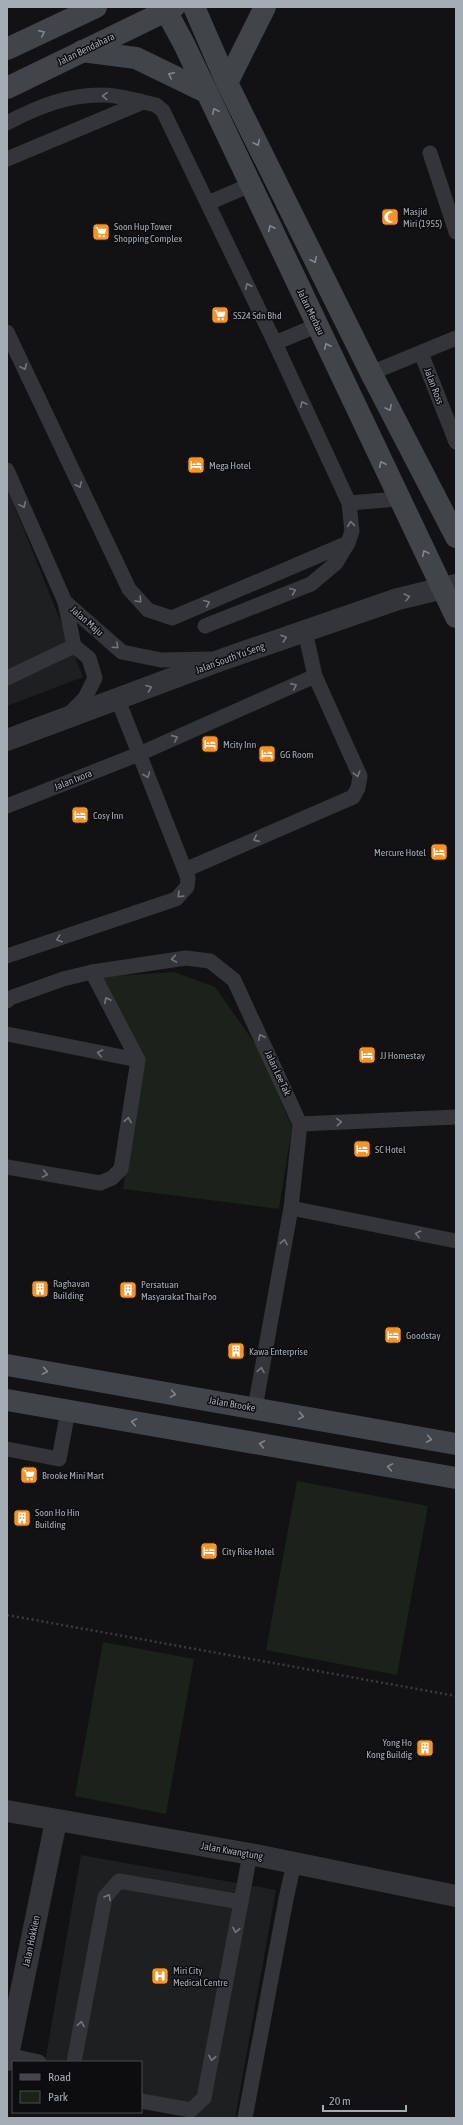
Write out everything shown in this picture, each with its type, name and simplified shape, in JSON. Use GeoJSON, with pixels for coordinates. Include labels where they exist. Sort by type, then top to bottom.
{"type":"FeatureCollection","features":[{"type":"Feature","properties":{"kind":"street"},"geometry":{"type":"LineString","coordinates":[[7,49],[96,7]]}},
{"type":"Feature","properties":{"kind":"street"},"geometry":{"type":"LineString","coordinates":[[194,7],[227,83],[371,373],[456,537]]}},
{"type":"Feature","properties":{"kind":"street"},"geometry":{"type":"LineString","coordinates":[[227,83],[265,7]]}},
{"type":"Feature","properties":{"kind":"street","name":"Jalan Bendahara"},"geometry":{"type":"LineString","coordinates":[[7,88],[168,8]]}},
{"type":"Feature","properties":{"kind":"street","name":"Jalan Merbau"},"geometry":{"type":"LineString","coordinates":[[168,8],[250,185],[318,325],[398,499],[449,586],[456,617]]}},
{"type":"Feature","properties":{"kind":"street"},"geometry":{"type":"LineString","coordinates":[[82,51],[136,58],[206,92]]}},
{"type":"Feature","properties":{"kind":"street","name":"Jalan South Yu Seng"},"geometry":{"type":"LineString","coordinates":[[7,740],[118,700],[224,659],[398,599],[449,586]]}},
{"type":"Feature","properties":{"kind":"street","name":"Jalan Brooke"},"geometry":{"type":"LineString","coordinates":[[7,1365],[456,1444]]}},
{"type":"Feature","properties":{"kind":"street"},"geometry":{"type":"LineString","coordinates":[[7,1400],[456,1478]]}},
{"type":"Feature","properties":{"kind":"street","name":"Jalan Kwangtung"},"geometry":{"type":"LineString","coordinates":[[7,1811],[56,1821],[250,1854],[456,1896]]}},
{"type":"Feature","properties":{"kind":"street","name":"Jalan Hokkien"},"geometry":{"type":"LineString","coordinates":[[8,2058],[56,1821]]}},
{"type":"Feature","properties":{"kind":"lane"},"geometry":{"type":"LineString","coordinates":[[7,123],[32,110],[74,97],[105,95],[156,105],[162,111],[275,343],[349,503],[352,531],[348,543],[336,563],[311,584],[205,626]]}},
{"type":"Feature","properties":{"kind":"lane"},"geometry":{"type":"LineString","coordinates":[[7,159],[143,102]]}},
{"type":"Feature","properties":{"kind":"lane"},"geometry":{"type":"LineString","coordinates":[[430,153],[456,232]]}},
{"type":"Feature","properties":{"kind":"lane"},"geometry":{"type":"LineString","coordinates":[[208,203],[250,185]]}},
{"type":"Feature","properties":{"kind":"lane"},"geometry":{"type":"LineString","coordinates":[[275,343],[318,325]]}},
{"type":"Feature","properties":{"kind":"lane"},"geometry":{"type":"LineString","coordinates":[[7,332],[129,589],[148,610],[172,618],[348,543]]}},
{"type":"Feature","properties":{"kind":"lane"},"geometry":{"type":"LineString","coordinates":[[371,373],[456,338]]}},
{"type":"Feature","properties":{"kind":"lane","name":"Jalan Ross"},"geometry":{"type":"LineString","coordinates":[[421,353],[456,442]]}},
{"type":"Feature","properties":{"kind":"lane","name":"Jalan Maju"},"geometry":{"type":"LineString","coordinates":[[7,470],[66,602],[122,652],[161,660],[224,659]]}},
{"type":"Feature","properties":{"kind":"lane"},"geometry":{"type":"LineString","coordinates":[[349,503],[398,499]]}},
{"type":"Feature","properties":{"kind":"lane"},"geometry":{"type":"LineString","coordinates":[[62,720],[85,698],[95,678],[89,658],[74,646],[66,602]]}},
{"type":"Feature","properties":{"kind":"lane"},"geometry":{"type":"LineString","coordinates":[[185,870],[352,797],[358,788],[360,776],[314,676],[305,631]]}},
{"type":"Feature","properties":{"kind":"lane"},"geometry":{"type":"LineString","coordinates":[[7,678],[74,646]]}},
{"type":"Feature","properties":{"kind":"lane","name":"Jalan Ixora"},"geometry":{"type":"LineString","coordinates":[[7,806],[139,754],[314,676]]}},
{"type":"Feature","properties":{"kind":"lane"},"geometry":{"type":"LineString","coordinates":[[7,956],[176,899],[186,887],[188,878],[118,700]]}},
{"type":"Feature","properties":{"kind":"lane","name":"Jalan Lee Tak"},"geometry":{"type":"LineString","coordinates":[[7,1001],[10,998],[63,979],[92,972],[186,958],[210,961],[234,980],[300,1124]]}},
{"type":"Feature","properties":{"kind":"lane"},"geometry":{"type":"LineString","coordinates":[[7,1167],[100,1183],[112,1178],[121,1169],[138,1060],[92,972]]}},
{"type":"Feature","properties":{"kind":"lane"},"geometry":{"type":"LineString","coordinates":[[7,1034],[138,1060]]}},
{"type":"Feature","properties":{"kind":"lane"},"geometry":{"type":"LineString","coordinates":[[254,1408],[291,1208],[300,1124],[456,1116]]}},
{"type":"Feature","properties":{"kind":"lane"},"geometry":{"type":"LineString","coordinates":[[291,1208],[456,1241]]}},
{"type":"Feature","properties":{"kind":"lane"},"geometry":{"type":"LineString","coordinates":[[7,1449],[59,1459],[68,1411]]}},
{"type":"Feature","properties":{"kind":"lane"},"geometry":{"type":"LineString","coordinates":[[142,2101],[191,2110],[204,2098],[250,1854]]}},
{"type":"Feature","properties":{"kind":"lane"},"geometry":{"type":"LineString","coordinates":[[245,2118],[294,1863]]}},
{"type":"Feature","properties":{"kind":"lane"},"geometry":{"type":"LineString","coordinates":[[74,2061],[105,1897],[120,1881],[241,1902]]}},
{"type":"Feature","properties":{"kind":"lane"},"geometry":{"type":"LineString","coordinates":[[8,2058],[31,2061]]}},
{"type":"Feature","properties":{"kind":"path"},"geometry":{"type":"LineString","coordinates":[[7,1615],[456,1696]]}},
{"type":"Feature","properties":{"kind":"shaded area"},"geometry":{"type":"Polygon","coordinates":[[[7,488],[83,677],[7,706],[7,488]]]}},
{"type":"Feature","properties":{"kind":"shaded area","name":"Miri City Medical Centre"},"geometry":{"type":"Polygon","coordinates":[[[81,1855],[276,1890],[235,2118],[202,2118],[142,2107],[142,2061],[45,2061],[81,1855]]]}},
{"type":"Feature","properties":{"kind":"green space"},"geometry":{"type":"Polygon","coordinates":[[[174,972],[215,987],[258,1048],[292,1127],[279,1209],[123,1189],[142,1060],[100,977],[174,972]]]}},
{"type":"Feature","properties":{"kind":"green space"},"geometry":{"type":"Polygon","coordinates":[[[297,1481],[428,1506],[397,1675],[266,1650],[297,1481]]]}},
{"type":"Feature","properties":{"kind":"green space"},"geometry":{"type":"Polygon","coordinates":[[[103,1642],[194,1659],[166,1814],[75,1796],[103,1642]]]}},
{"type":"Feature","properties":{"kind":"place","name":"Masjid Miri (1955)"},"geometry":{"type":"Point","coordinates":[390,217]}},
{"type":"Feature","properties":{"kind":"place","name":"Soon Hup Tower Shopping Complex"},"geometry":{"type":"Point","coordinates":[101,232]}},
{"type":"Feature","properties":{"kind":"place","name":"SS24 Sdn Bhd"},"geometry":{"type":"Point","coordinates":[220,315]}},
{"type":"Feature","properties":{"kind":"place","name":"Mega Hotel"},"geometry":{"type":"Point","coordinates":[196,465]}},
{"type":"Feature","properties":{"kind":"place","name":"Mcity Inn"},"geometry":{"type":"Point","coordinates":[210,744]}},
{"type":"Feature","properties":{"kind":"place","name":"GG Room"},"geometry":{"type":"Point","coordinates":[267,754]}},
{"type":"Feature","properties":{"kind":"place","name":"Cosy Inn"},"geometry":{"type":"Point","coordinates":[80,815]}},
{"type":"Feature","properties":{"kind":"place","name":"Mercure Hotel"},"geometry":{"type":"Point","coordinates":[439,852]}},
{"type":"Feature","properties":{"kind":"place","name":"JJ Homestay"},"geometry":{"type":"Point","coordinates":[367,1055]}},
{"type":"Feature","properties":{"kind":"place","name":"SC Hotel"},"geometry":{"type":"Point","coordinates":[362,1149]}},
{"type":"Feature","properties":{"kind":"place","name":"Raghavan Building"},"geometry":{"type":"Point","coordinates":[40,1289]}},
{"type":"Feature","properties":{"kind":"place","name":"Persatuan Masyarakat Thai Poo"},"geometry":{"type":"Point","coordinates":[128,1290]}},
{"type":"Feature","properties":{"kind":"place","name":"Goodstay"},"geometry":{"type":"Point","coordinates":[393,1335]}},
{"type":"Feature","properties":{"kind":"place","name":"Kawa Enterprise"},"geometry":{"type":"Point","coordinates":[236,1351]}},
{"type":"Feature","properties":{"kind":"place","name":"Brooke Mini Mart"},"geometry":{"type":"Point","coordinates":[29,1475]}},
{"type":"Feature","properties":{"kind":"place","name":"Soon Ho Hin Building"},"geometry":{"type":"Point","coordinates":[22,1518]}},
{"type":"Feature","properties":{"kind":"place","name":"City Rise Hotel"},"geometry":{"type":"Point","coordinates":[209,1551]}},
{"type":"Feature","properties":{"kind":"place","name":"Yong Ho Kong Buildig"},"geometry":{"type":"Point","coordinates":[425,1748]}},
{"type":"Feature","properties":{"kind":"place","name":"Miri City Medical Centre"},"geometry":{"type":"Point","coordinates":[160,1976]}}]}
